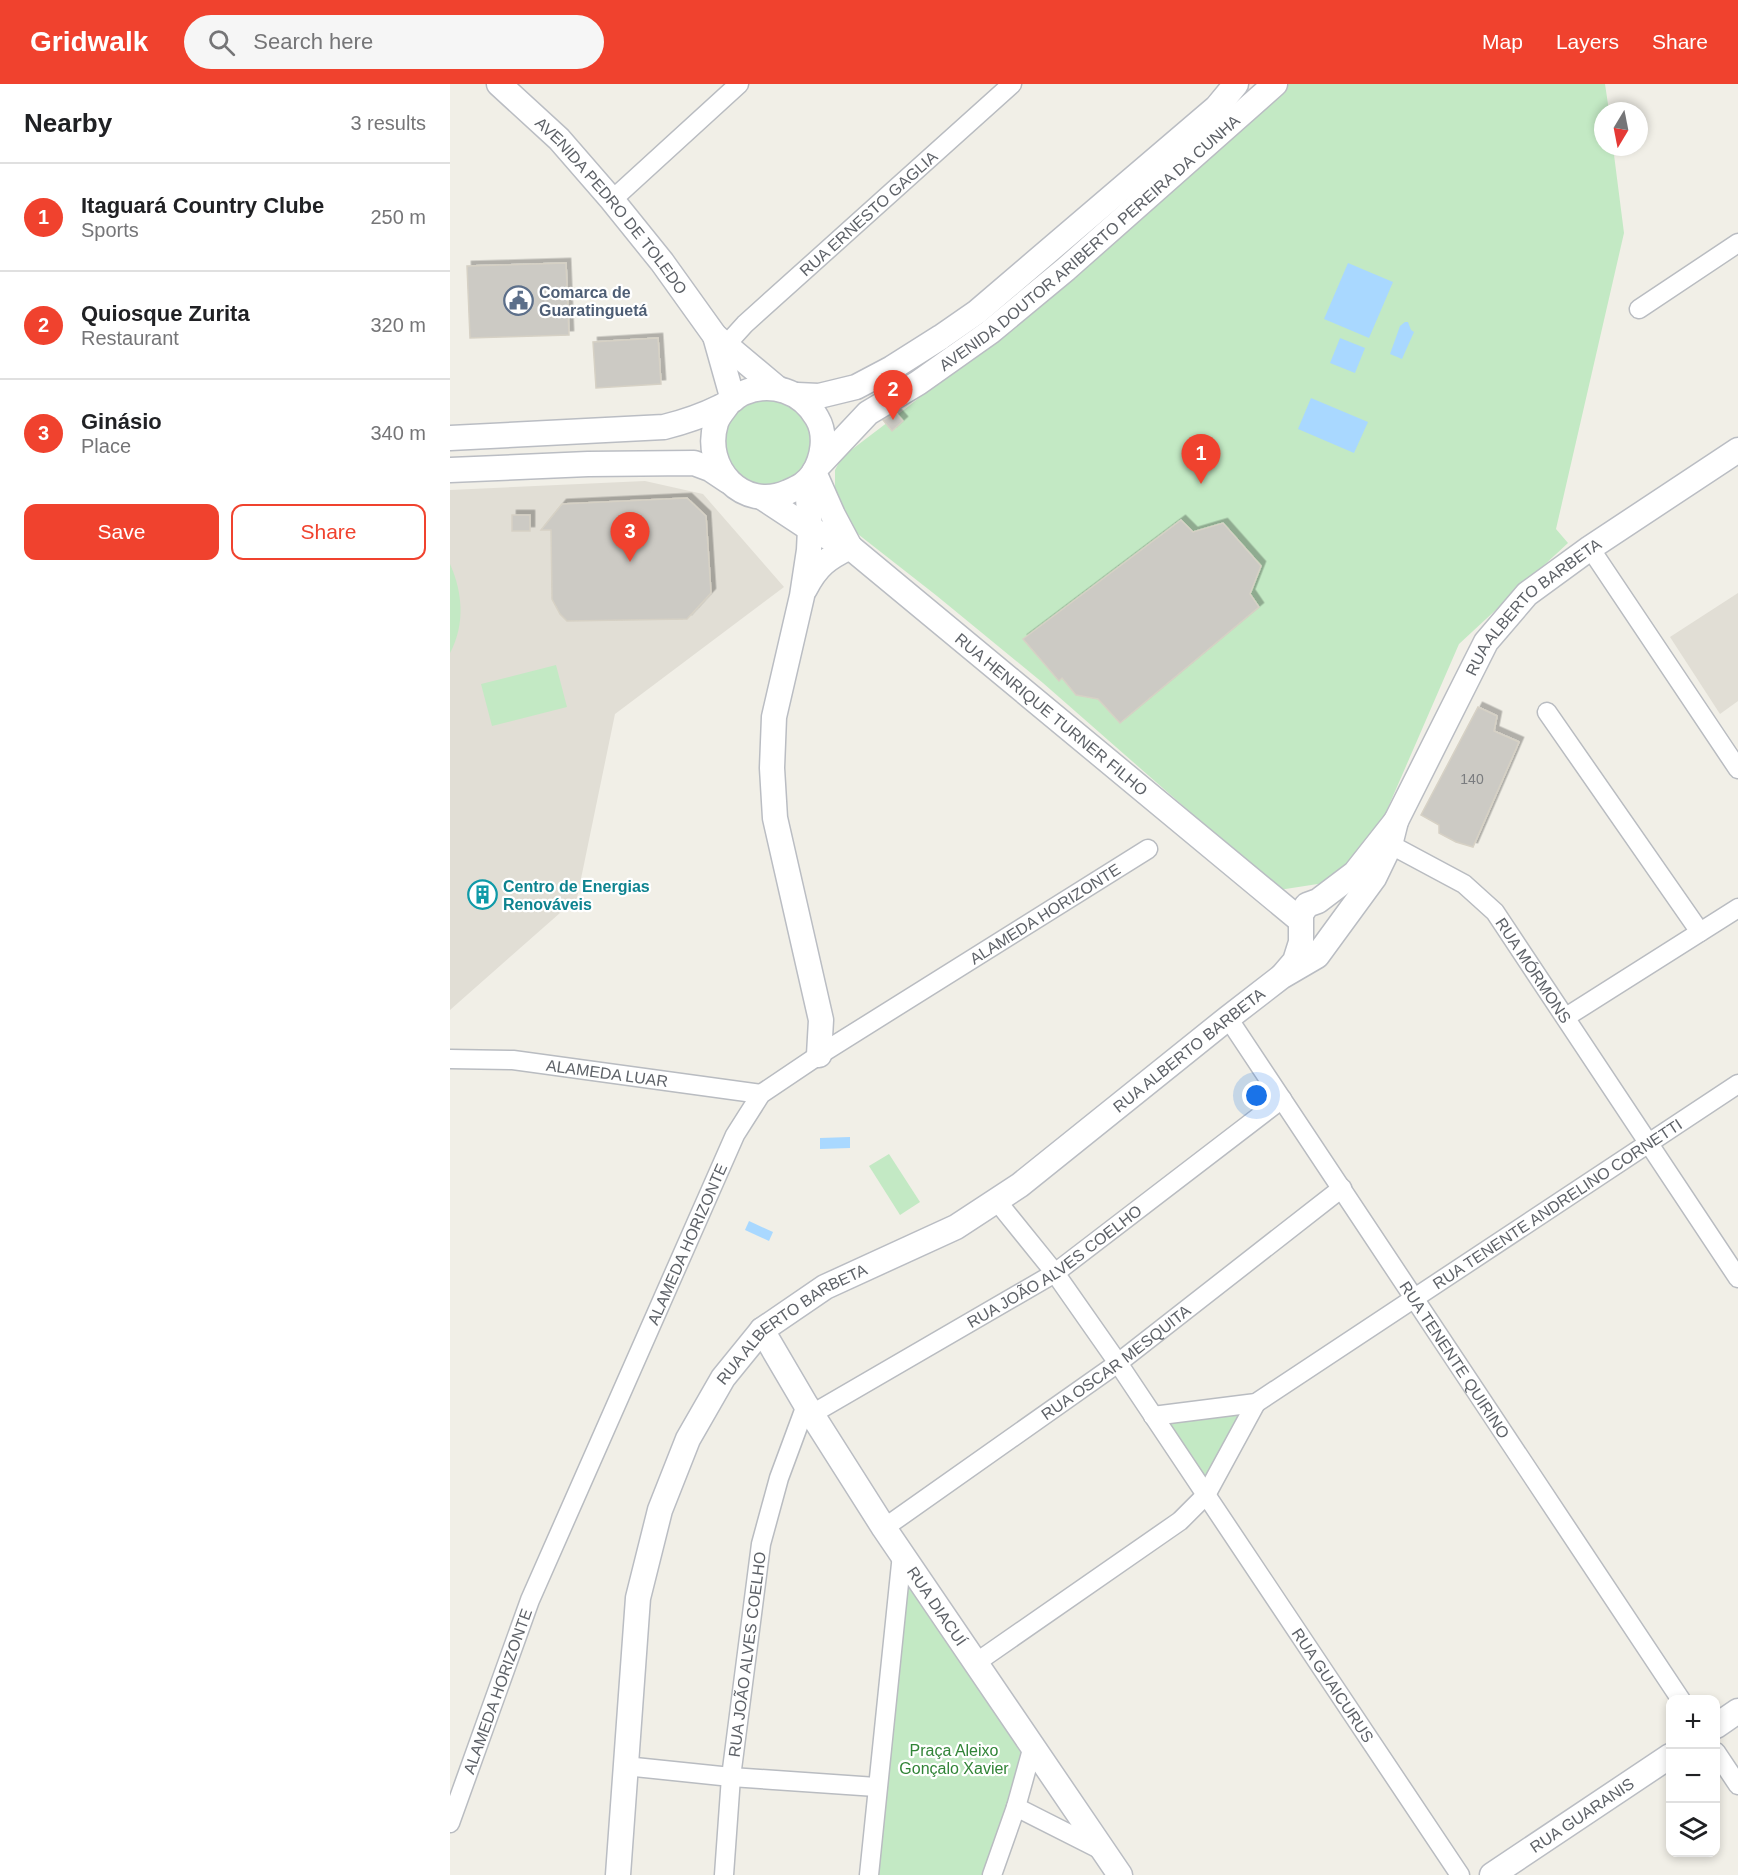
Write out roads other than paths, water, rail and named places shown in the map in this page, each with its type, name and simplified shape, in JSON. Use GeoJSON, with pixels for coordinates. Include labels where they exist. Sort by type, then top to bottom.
{"type":"FeatureCollection","features":[{"type":"Feature","properties":{"kind":"main road","name":"AVENIDA PEDRO DE TOLEDO"},"geometry":{"type":"LineString","coordinates":[[499,84],[559,139],[612,200],[721,340],[787,392]]}},
{"type":"Feature","properties":{"kind":"main road","name":"AVENIDA DOUTOR ARIBERTO PEREIRA DA CUNHA"},"geometry":{"type":"LineString","coordinates":[[787,392],[819,396],[856,387],[892,368],[941,337],[977,312],[1217,108],[1236,84]]}},
{"type":"Feature","properties":{"kind":"main road","name":"AVENIDA DOUTOR ARIBERTO PEREIRA DA CUNHA"},"geometry":{"type":"LineString","coordinates":[[813,473],[868,413],[918,383],[990,332],[1066,269],[1275,84]]}},
{"type":"Feature","properties":{"kind":"main road","name":"AVENIDA PEDRO DE TOLEDO"},"geometry":{"type":"LineString","coordinates":[[721,340],[730,402]]}},
{"type":"Feature","properties":{"kind":"main road"},"geometry":{"type":"LineString","coordinates":[[450,438],[664,427],[696,418],[755,388],[787,392],[812,409],[820,422],[824,445],[813,473],[810,550],[802,596],[774,717],[772,768],[775,818],[821,1020],[819,1055]]}},
{"type":"Feature","properties":{"kind":"main road"},"geometry":{"type":"LineString","coordinates":[[730,402],[716,422],[712,446],[716,464],[731,484]]}},
{"type":"Feature","properties":{"kind":"main road","name":"RUA ALBERTO BARBETA"},"geometry":{"type":"LineString","coordinates":[[1389,835],[1486,642],[1527,594],[1590,548],[1738,450]]}},
{"type":"Feature","properties":{"kind":"main road"},"geometry":{"type":"LineString","coordinates":[[450,470],[588,464],[694,463],[710,469],[753,497],[773,504],[790,528],[802,596]]}},
{"type":"Feature","properties":{"kind":"main road"},"geometry":{"type":"LineString","coordinates":[[773,504],[777,497],[813,473]]}},
{"type":"Feature","properties":{"kind":"main road","name":"RUA HENRIQUE TURNER FILHO"},"geometry":{"type":"LineString","coordinates":[[813,473],[850,547]]}},
{"type":"Feature","properties":{"kind":"main road","name":"RUA HENRIQUE TURNER FILHO"},"geometry":{"type":"LineString","coordinates":[[773,504],[810,528],[850,547],[1300,921]]}},
{"type":"Feature","properties":{"kind":"main road"},"geometry":{"type":"LineString","coordinates":[[802,596],[813,572],[828,558],[850,547]]}},
{"type":"Feature","properties":{"kind":"main road"},"geometry":{"type":"LineString","coordinates":[[1281,977],[1295,961],[1301,942],[1301,914],[1307,905],[1317,901],[1355,873],[1389,835]]}},
{"type":"Feature","properties":{"kind":"main road"},"geometry":{"type":"LineString","coordinates":[[1281,977],[1317,956],[1374,878],[1389,835]]}},
{"type":"Feature","properties":{"kind":"main road"},"geometry":{"type":"LineString","coordinates":[[1253,880],[1279,891],[1330,903],[1337,910],[1336,930]]}},
{"type":"Feature","properties":{"kind":"main road"},"geometry":{"type":"LineString","coordinates":[[1300,921],[1307,935],[1320,939],[1336,930]]}},
{"type":"Feature","properties":{"kind":"main road","name":"RUA ALBERTO BARBETA"},"geometry":{"type":"LineString","coordinates":[[618,1875],[638,1598],[660,1510],[688,1439],[723,1378],[762,1330],[825,1287],[956,1227],[1020,1185],[1281,977]]}},
{"type":"Feature","properties":{"kind":"main road","name":"RUA DIACUÍ"},"geometry":{"type":"LineString","coordinates":[[762,1330],[884,1528],[1120,1875]]}},
{"type":"Feature","properties":{"kind":"main road"},"geometry":{"type":"LineString","coordinates":[[1720,1723],[1738,1711]]}},
{"type":"Feature","properties":{"kind":"main road","name":"RUA GUARANIS"},"geometry":{"type":"LineString","coordinates":[[1492,1875],[1666,1759]]}},
{"type":"Feature","properties":{"kind":"street"},"geometry":{"type":"LineString","coordinates":[[612,200],[739,84]]}},
{"type":"Feature","properties":{"kind":"street","name":"RUA ERNESTO GAGLIA"},"geometry":{"type":"LineString","coordinates":[[721,340],[745,324],[1012,84]]}},
{"type":"Feature","properties":{"kind":"street"},"geometry":{"type":"LineString","coordinates":[[1639,309],[1738,243]]}},
{"type":"Feature","properties":{"kind":"street"},"geometry":{"type":"LineString","coordinates":[[1590,548],[1738,768]]}},
{"type":"Feature","properties":{"kind":"street"},"geometry":{"type":"LineString","coordinates":[[1547,712],[1700,932]]}},
{"type":"Feature","properties":{"kind":"street","name":"RUA MÓRMONS"},"geometry":{"type":"LineString","coordinates":[[1389,835],[1464,884],[1495,912],[1738,1278]]}},
{"type":"Feature","properties":{"kind":"street","name":"ALAMEDA HORIZONTE"},"geometry":{"type":"LineString","coordinates":[[450,1823],[530,1600],[735,1135],[761,1094],[819,1055],[1148,849]]}},
{"type":"Feature","properties":{"kind":"street"},"geometry":{"type":"LineString","coordinates":[[1566,1017],[1738,908]]}},
{"type":"Feature","properties":{"kind":"street","name":"RUA TENENTE QUIRINO"},"geometry":{"type":"LineString","coordinates":[[1228,1018],[1678,1695]]}},
{"type":"Feature","properties":{"kind":"street","name":"ALAMEDA LUAR"},"geometry":{"type":"LineString","coordinates":[[450,1059],[513,1060],[761,1094]]}},
{"type":"Feature","properties":{"kind":"street","name":"RUA TENENTE ANDRELINO CORNETTI"},"geometry":{"type":"LineString","coordinates":[[1256,1403],[1738,1084]]}},
{"type":"Feature","properties":{"kind":"street","name":"RUA JOÃO ALVES COELHO"},"geometry":{"type":"LineString","coordinates":[[724,1875],[731,1777],[761,1544],[779,1478],[809,1409],[1054,1273],[1282,1099]]}},
{"type":"Feature","properties":{"kind":"street","name":"RUA OSCAR MESQUITA"},"geometry":{"type":"LineString","coordinates":[[884,1528],[1118,1363],[1341,1188]]}},
{"type":"Feature","properties":{"kind":"street","name":"RUA GUAICURUS"},"geometry":{"type":"LineString","coordinates":[[996,1200],[1054,1273],[1118,1363],[1460,1875]]}},
{"type":"Feature","properties":{"kind":"street"},"geometry":{"type":"LineString","coordinates":[[1153,1416],[1256,1403]]}},
{"type":"Feature","properties":{"kind":"street"},"geometry":{"type":"LineString","coordinates":[[976,1662],[1180,1521],[1206,1495],[1256,1403]]}},
{"type":"Feature","properties":{"kind":"street"},"geometry":{"type":"LineString","coordinates":[[868,1875],[902,1554]]}},
{"type":"Feature","properties":{"kind":"street"},"geometry":{"type":"LineString","coordinates":[[992,1875],[1016,1807],[1033,1746]]}},
{"type":"Feature","properties":{"kind":"street"},"geometry":{"type":"LineString","coordinates":[[1720,1758],[1738,1785]]}},
{"type":"Feature","properties":{"kind":"street"},"geometry":{"type":"LineString","coordinates":[[625,1766],[731,1777],[876,1787]]}},
{"type":"Feature","properties":{"kind":"street"},"geometry":{"type":"LineString","coordinates":[[1016,1807],[1105,1851]]}},
{"type":"Feature","properties":{"kind":"water"},"geometry":{"type":"Polygon","coordinates":[[[1348,263],[1393,282],[1369,338],[1324,319],[1348,263]]]}},
{"type":"Feature","properties":{"kind":"water"},"geometry":{"type":"Polygon","coordinates":[[[1408,322],[1414,332],[1402,359],[1390,354],[1400,326],[1408,322]]]}},
{"type":"Feature","properties":{"kind":"water"},"geometry":{"type":"Polygon","coordinates":[[[1340,338],[1365,348],[1355,373],[1330,363],[1340,338]]]}},
{"type":"Feature","properties":{"kind":"water"},"geometry":{"type":"Polygon","coordinates":[[[1311,398],[1368,422],[1354,453],[1298,429],[1311,398]]]}},
{"type":"Feature","properties":{"kind":"water"},"geometry":{"type":"Polygon","coordinates":[[[850,1137],[850,1148],[820,1149],[820,1138],[850,1137]]]}},
{"type":"Feature","properties":{"kind":"water"},"geometry":{"type":"Polygon","coordinates":[[[749,1221],[773,1232],[769,1241],[745,1230],[749,1221]]]}},
{"type":"Feature","properties":{"kind":"place","name":"Comarca de Guaratinguetá"},"geometry":{"type":"Point","coordinates":[518,301]}},
{"type":"Feature","properties":{"kind":"place","name":"Quiosque Zurita"},"geometry":{"type":"Point","coordinates":[893,420]}},
{"type":"Feature","properties":{"kind":"place","name":"Itaguará Country Clube"},"geometry":{"type":"Point","coordinates":[1201,484]}},
{"type":"Feature","properties":{"kind":"place","name":"Ginásio"},"geometry":{"type":"Point","coordinates":[630,562]}},
{"type":"Feature","properties":{"kind":"place","name":"Centro de Energias Renováveis"},"geometry":{"type":"Point","coordinates":[482,895]}},
{"type":"Feature","properties":{"kind":"park label","name":"Praça Aleixo Gonçalo Xavier"},"geometry":{"type":"Point","coordinates":[954,1759]}}]}
